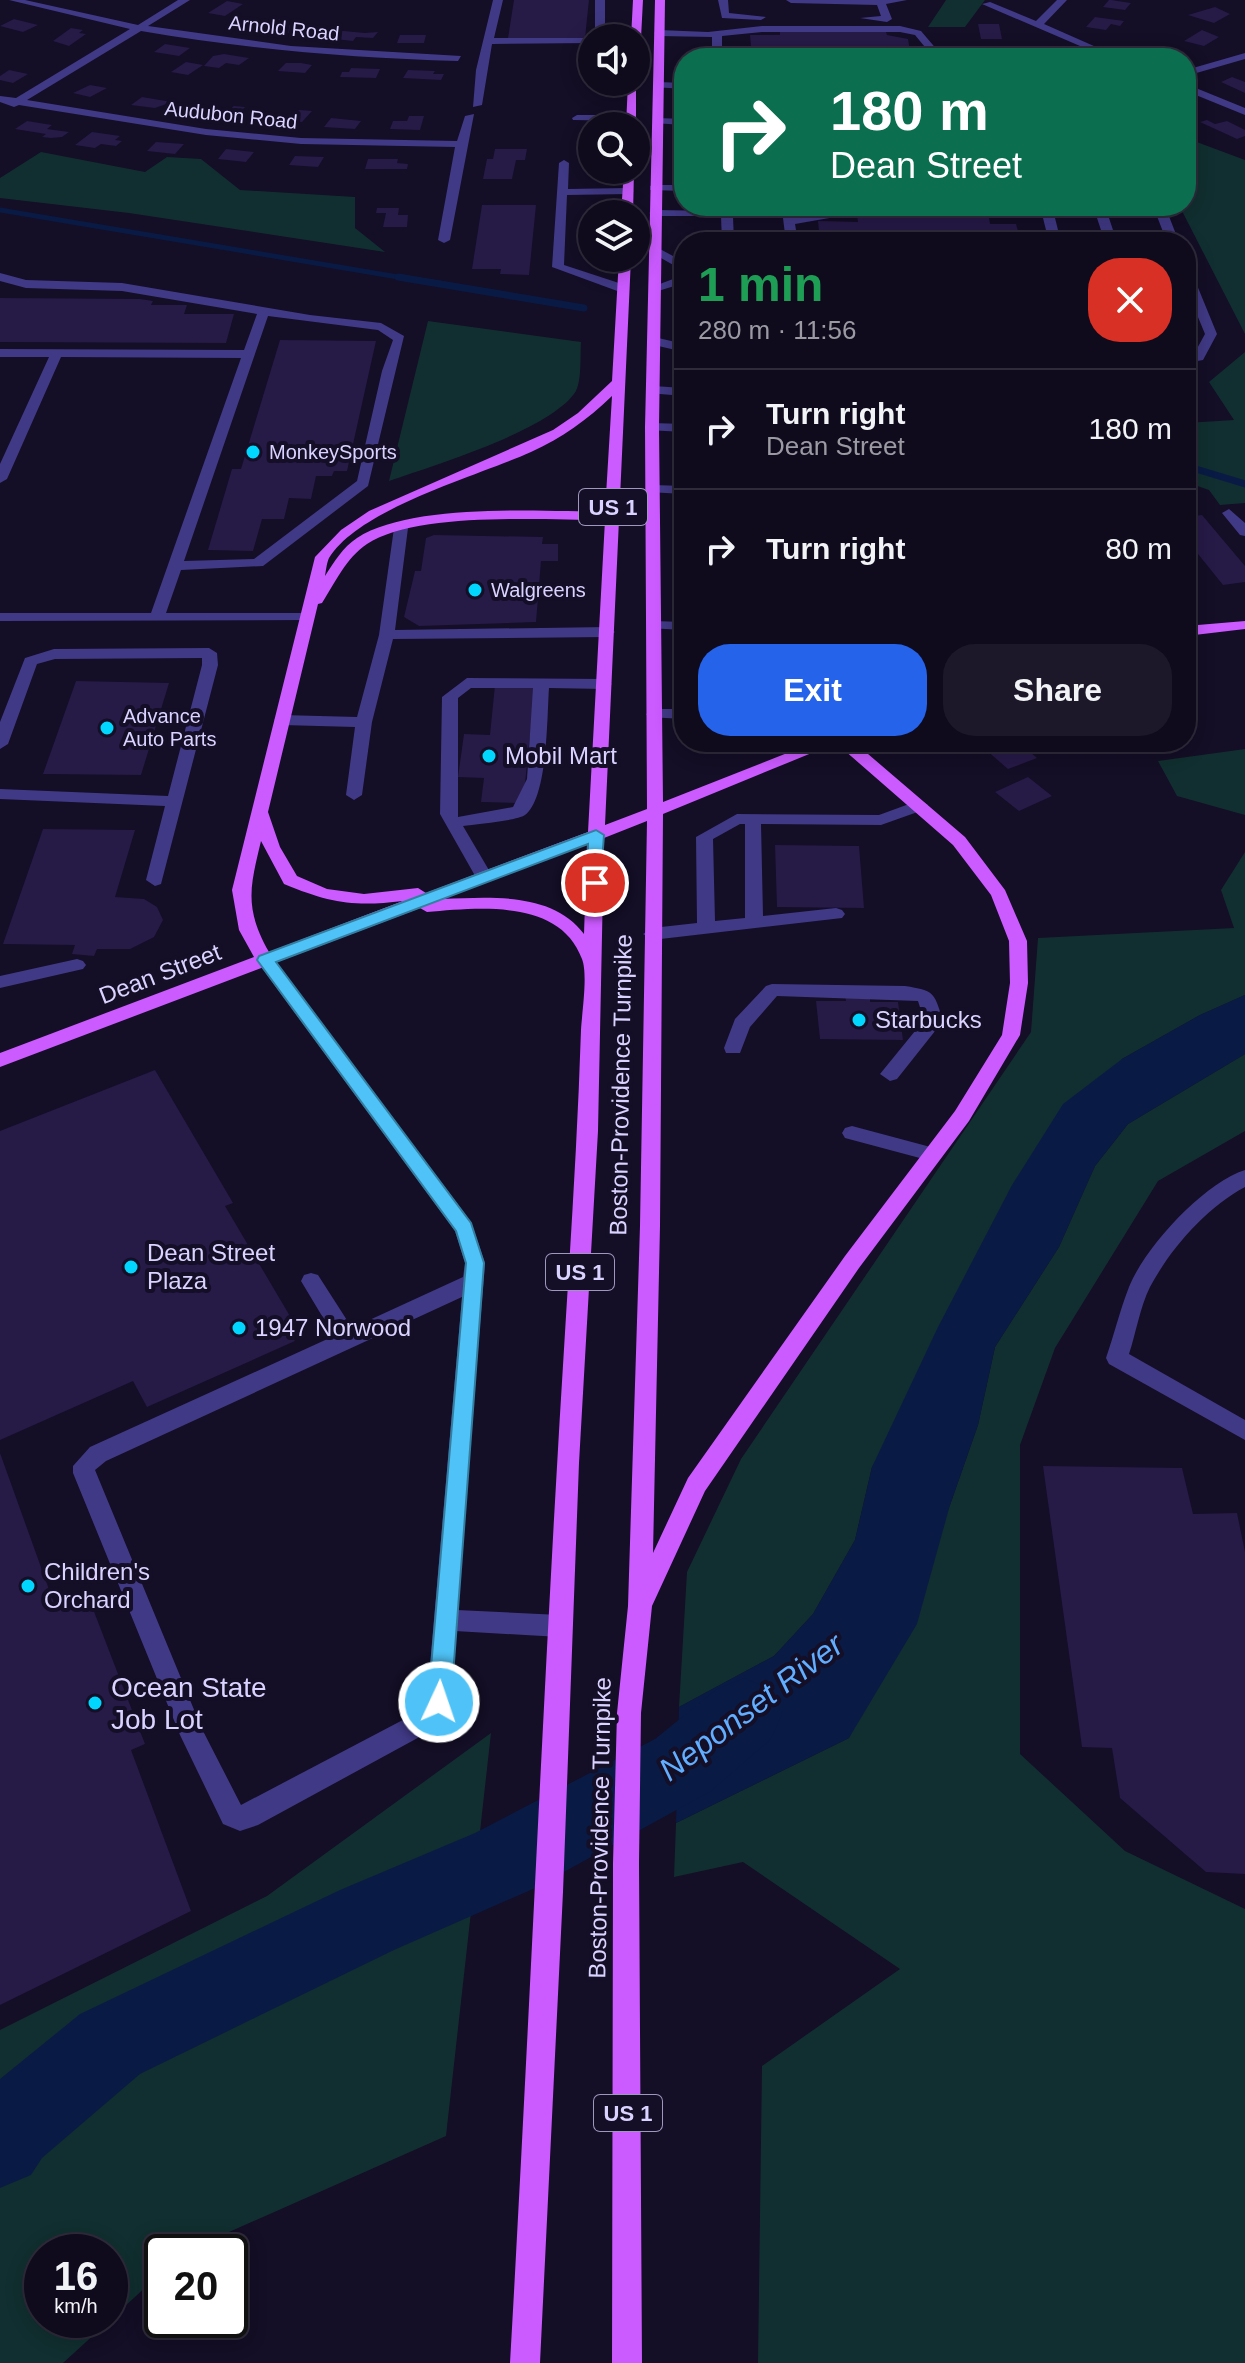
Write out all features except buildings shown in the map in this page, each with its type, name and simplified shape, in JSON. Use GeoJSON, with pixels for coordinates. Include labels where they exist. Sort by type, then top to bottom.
{"type":"FeatureCollection","features":[{"type":"Feature","properties":{"kind":"main road"},"geometry":{"type":"LineString","coordinates":[[637,24],[638,0]]}},
{"type":"Feature","properties":{"kind":"main road","name":"Boston-Providence Turnpike"},"geometry":{"type":"LineString","coordinates":[[627,2363],[626,1863],[628,1740],[640,1606],[650,1226],[655,812],[652,427],[656,251],[654,188],[660,0]]}},
{"type":"Feature","properties":{"kind":"main road"},"geometry":{"type":"LineString","coordinates":[[628,184],[628,200]]}},
{"type":"Feature","properties":{"kind":"main road","name":"Boston-Providence Turnpike"},"geometry":{"type":"LineString","coordinates":[[525,2363],[550,1892],[560,1626],[588,1131],[596,835],[625,272]]}},
{"type":"Feature","properties":{"kind":"main road"},"geometry":{"type":"LineString","coordinates":[[265,960],[248,930],[241,890],[322,557],[342,534],[387,506],[494,464],[561,432],[619,382]]}},
{"type":"Feature","properties":{"kind":"main road"},"geometry":{"type":"LineString","coordinates":[[307,617],[349,552],[365,539],[401,528],[457,518],[613,516]]}},
{"type":"Feature","properties":{"kind":"main road"},"geometry":{"type":"LineString","coordinates":[[1196,630],[1245,625]]}},
{"type":"Feature","properties":{"kind":"main road","name":"Dean Street"},"geometry":{"type":"LineString","coordinates":[[0,1059],[596,835],[804,752]]}},
{"type":"Feature","properties":{"kind":"main road"},"geometry":{"type":"LineString","coordinates":[[640,1606],[696,1485],[931,1154],[962,1116],[1011,1035],[1019,983],[1018,941],[999,894],[959,841],[856,752]]}},
{"type":"Feature","properties":{"kind":"main road"},"geometry":{"type":"LineString","coordinates":[[259,810],[272,847],[290,880],[324,894],[364,900],[449,890]]}},
{"type":"Feature","properties":{"kind":"main road"},"geometry":{"type":"LineString","coordinates":[[403,908],[468,902],[535,910],[566,923],[593,961]]}},
{"type":"Feature","properties":{"kind":"street","name":"Arnold Road"},"geometry":{"type":"LineString","coordinates":[[14,0],[58,12],[244,44],[458,58]]}},
{"type":"Feature","properties":{"kind":"street"},"geometry":{"type":"LineString","coordinates":[[0,112],[185,0]]}},
{"type":"Feature","properties":{"kind":"street"},"geometry":{"type":"LineString","coordinates":[[477,105],[481,70],[498,0]]}},
{"type":"Feature","properties":{"kind":"street"},"geometry":{"type":"LineString","coordinates":[[600,0],[600,24]]}},
{"type":"Feature","properties":{"kind":"street"},"geometry":{"type":"LineString","coordinates":[[723,0],[725,16],[887,19],[881,2]]}},
{"type":"Feature","properties":{"kind":"street"},"geometry":{"type":"LineString","coordinates":[[791,0],[902,0]]}},
{"type":"Feature","properties":{"kind":"street"},"geometry":{"type":"LineString","coordinates":[[1038,25],[1062,0]]}},
{"type":"Feature","properties":{"kind":"street"},"geometry":{"type":"LineString","coordinates":[[987,4],[1092,48]]}},
{"type":"Feature","properties":{"kind":"street"},"geometry":{"type":"LineString","coordinates":[[659,33],[900,29],[918,33],[931,48]]}},
{"type":"Feature","properties":{"kind":"street"},"geometry":{"type":"LineString","coordinates":[[717,34],[717,48]]}},
{"type":"Feature","properties":{"kind":"street"},"geometry":{"type":"LineString","coordinates":[[489,41],[578,40]]}},
{"type":"Feature","properties":{"kind":"street"},"geometry":{"type":"LineString","coordinates":[[1196,70],[1245,56]]}},
{"type":"Feature","properties":{"kind":"street"},"geometry":{"type":"LineString","coordinates":[[658,85],[674,86]]}},
{"type":"Feature","properties":{"kind":"street"},"geometry":{"type":"LineString","coordinates":[[1196,91],[1245,112]]}},
{"type":"Feature","properties":{"kind":"street","name":"Audubon Road"},"geometry":{"type":"LineString","coordinates":[[0,99],[111,119],[222,134],[301,141],[461,144]]}},
{"type":"Feature","properties":{"kind":"street"},"geometry":{"type":"LineString","coordinates":[[444,240],[461,144],[470,116]]}},
{"type":"Feature","properties":{"kind":"street"},"geometry":{"type":"LineString","coordinates":[[657,121],[674,122]]}},
{"type":"Feature","properties":{"kind":"street"},"geometry":{"type":"LineString","coordinates":[[564,163],[558,267],[624,289]]}},
{"type":"Feature","properties":{"kind":"street"},"geometry":{"type":"LineString","coordinates":[[654,188],[674,188]]}},
{"type":"Feature","properties":{"kind":"street"},"geometry":{"type":"LineString","coordinates":[[562,192],[628,191]]}},
{"type":"Feature","properties":{"kind":"street"},"geometry":{"type":"LineString","coordinates":[[655,213],[674,213]]}},
{"type":"Feature","properties":{"kind":"street"},"geometry":{"type":"LineString","coordinates":[[788,216],[791,232]]}},
{"type":"Feature","properties":{"kind":"street"},"geometry":{"type":"LineString","coordinates":[[789,221],[824,216]]}},
{"type":"Feature","properties":{"kind":"street"},"geometry":{"type":"LineString","coordinates":[[656,251],[674,261]]}},
{"type":"Feature","properties":{"kind":"street"},"geometry":{"type":"LineString","coordinates":[[0,277],[26,284],[122,287],[381,327],[400,339],[388,371],[363,483],[258,563],[175,566]]}},
{"type":"Feature","properties":{"kind":"street"},"geometry":{"type":"LineString","coordinates":[[655,288],[674,282]]}},
{"type":"Feature","properties":{"kind":"street"},"geometry":{"type":"LineString","coordinates":[[1196,297],[1211,334],[1196,357]]}},
{"type":"Feature","properties":{"kind":"street"},"geometry":{"type":"LineString","coordinates":[[157,618],[264,311]]}},
{"type":"Feature","properties":{"kind":"street"},"geometry":{"type":"LineString","coordinates":[[654,341],[674,346]]}},
{"type":"Feature","properties":{"kind":"street"},"geometry":{"type":"LineString","coordinates":[[0,353],[249,354]]}},
{"type":"Feature","properties":{"kind":"street"},"geometry":{"type":"LineString","coordinates":[[0,479],[57,353]]}},
{"type":"Feature","properties":{"kind":"street"},"geometry":{"type":"LineString","coordinates":[[653,390],[674,391]]}},
{"type":"Feature","properties":{"kind":"street"},"geometry":{"type":"LineString","coordinates":[[652,427],[674,428]]}},
{"type":"Feature","properties":{"kind":"street"},"geometry":{"type":"LineString","coordinates":[[653,489],[674,490]]}},
{"type":"Feature","properties":{"kind":"street"},"geometry":{"type":"LineString","coordinates":[[1229,513],[1245,532]]}},
{"type":"Feature","properties":{"kind":"street"},"geometry":{"type":"LineString","coordinates":[[354,795],[364,722],[387,635],[401,528]]}},
{"type":"Feature","properties":{"kind":"street"},"geometry":{"type":"LineString","coordinates":[[0,617],[157,618],[215,635]]}},
{"type":"Feature","properties":{"kind":"street"},"geometry":{"type":"LineString","coordinates":[[0,744],[30,661],[54,654],[215,635],[307,617]]}},
{"type":"Feature","properties":{"kind":"street"},"geometry":{"type":"LineString","coordinates":[[653,625],[674,626]]}},
{"type":"Feature","properties":{"kind":"street"},"geometry":{"type":"LineString","coordinates":[[387,635],[607,632]]}},
{"type":"Feature","properties":{"kind":"street"},"geometry":{"type":"LineString","coordinates":[[155,880],[161,845],[210,665],[215,635]]}},
{"type":"Feature","properties":{"kind":"street"},"geometry":{"type":"LineString","coordinates":[[484,877],[448,814],[450,697],[467,683],[604,684]]}},
{"type":"Feature","properties":{"kind":"street"},"geometry":{"type":"LineString","coordinates":[[452,823],[519,811],[535,779],[541,684]]}},
{"type":"Feature","properties":{"kind":"street"},"geometry":{"type":"LineString","coordinates":[[654,714],[674,714]]}},
{"type":"Feature","properties":{"kind":"street"},"geometry":{"type":"LineString","coordinates":[[282,720],[364,722]]}},
{"type":"Feature","properties":{"kind":"street"},"geometry":{"type":"LineString","coordinates":[[0,794],[175,801]]}},
{"type":"Feature","properties":{"kind":"street"},"geometry":{"type":"LineString","coordinates":[[706,928],[704,837],[737,819],[881,820],[920,805]]}},
{"type":"Feature","properties":{"kind":"street"},"geometry":{"type":"LineString","coordinates":[[753,819],[754,923]]}},
{"type":"Feature","properties":{"kind":"street"},"geometry":{"type":"LineString","coordinates":[[652,934],[836,914]]}},
{"type":"Feature","properties":{"kind":"street"},"geometry":{"type":"LineString","coordinates":[[265,960],[464,1228],[475,1263],[439,1702],[427,1720],[249,1816],[232,1815],[192,1735],[84,1473],[89,1459],[473,1282]]}},
{"type":"Feature","properties":{"kind":"street"},"geometry":{"type":"LineString","coordinates":[[0,982],[77,965]]}},
{"type":"Feature","properties":{"kind":"street"},"geometry":{"type":"LineString","coordinates":[[733,1048],[742,1024],[772,990],[905,992],[926,996],[934,1021],[890,1074]]}},
{"type":"Feature","properties":{"kind":"street"},"geometry":{"type":"LineString","coordinates":[[852,1133],[931,1154]]}},
{"type":"Feature","properties":{"kind":"street"},"geometry":{"type":"LineString","coordinates":[[1245,1178],[1212,1196],[1163,1252],[1140,1286],[1117,1358],[1245,1431]]}},
{"type":"Feature","properties":{"kind":"street"},"geometry":{"type":"LineString","coordinates":[[311,1281],[348,1340]]}},
{"type":"Feature","properties":{"kind":"street"},"geometry":{"type":"LineString","coordinates":[[444,1620],[560,1626]]}},
{"type":"Feature","properties":{"kind":"green space"},"geometry":{"type":"Polygon","coordinates":[[[946,0],[985,0],[965,27],[928,27],[946,0]]]}},
{"type":"Feature","properties":{"kind":"green space"},"geometry":{"type":"Polygon","coordinates":[[[1196,142],[1245,160],[1245,334],[1196,238],[1196,232],[1193,232],[1185,216],[1196,216],[1196,142]]]}},
{"type":"Feature","properties":{"kind":"green space"},"geometry":{"type":"Polygon","coordinates":[[[41,152],[145,172],[167,157],[201,159],[240,190],[355,197],[355,228],[385,252],[129,213],[0,198],[0,178],[41,152]]]}},
{"type":"Feature","properties":{"kind":"green space"},"geometry":{"type":"Polygon","coordinates":[[[428,321],[581,342],[578,386],[563,405],[518,433],[389,481],[428,321]]]}},
{"type":"Feature","properties":{"kind":"green space"},"geometry":{"type":"Polygon","coordinates":[[[1245,352],[1245,503],[1220,505],[1209,490],[1196,485],[1196,422],[1234,420],[1209,382],[1245,352]]]}},
{"type":"Feature","properties":{"kind":"green space"},"geometry":{"type":"Polygon","coordinates":[[[1245,749],[1245,815],[1177,796],[1158,761],[1245,749]]]}},
{"type":"Feature","properties":{"kind":"green space"},"geometry":{"type":"Polygon","coordinates":[[[1245,852],[1245,995],[1200,1015],[1122,1059],[872,1467],[855,1540],[813,1614],[774,1656],[679,1707],[687,1572],[741,1459],[1031,1032],[1038,938],[1234,928],[1221,890],[1245,852]]]}},
{"type":"Feature","properties":{"kind":"green space"},"geometry":{"type":"Polygon","coordinates":[[[1245,1054],[1245,1131],[1158,1181],[1055,1348],[1020,1445],[1020,1754],[1125,1851],[1245,1909],[1245,2363],[758,2363],[762,2066],[900,1969],[743,1862],[674,1877],[676,1823],[849,1738],[950,1505],[978,1425],[995,1347],[1059,1247],[1095,1166],[1128,1124],[1245,1054]]]}},
{"type":"Feature","properties":{"kind":"green space"},"geometry":{"type":"Polygon","coordinates":[[[491,1733],[446,2136],[225,2234],[144,2234],[144,2289],[128,2303],[128,2234],[24,2234],[24,2338],[90,2338],[63,2363],[0,2363],[0,2030],[267,1896],[491,1733]]]}},
{"type":"Feature","properties":{"kind":"water"},"geometry":{"type":"Polygon","coordinates":[[[1245,995],[1245,1054],[1128,1124],[1095,1166],[1059,1247],[995,1347],[978,1425],[950,1505],[917,1624],[849,1738],[676,1823],[679,1707],[774,1656],[813,1614],[855,1540],[872,1467],[938,1327],[1012,1185],[1063,1104],[1122,1059],[1200,1015],[1245,995]]]}},
{"type":"Feature","properties":{"kind":"waterway"},"geometry":{"type":"LineString","coordinates":[[0,210],[410,279]]}},
{"type":"Feature","properties":{"kind":"waterway"},"geometry":{"type":"LineString","coordinates":[[398,277],[410,279]]}},
{"type":"Feature","properties":{"kind":"waterway"},"geometry":{"type":"LineString","coordinates":[[410,279],[584,308]]}},
{"type":"Feature","properties":{"kind":"waterway"},"geometry":{"type":"LineString","coordinates":[[1196,469],[1245,484]]}},
{"type":"Feature","properties":{"kind":"waterway","name":"Neponset River"},"geometry":{"type":"LineString","coordinates":[[0,2144],[11,2127],[110,2044],[369,1919],[504,1861],[683,1765],[744,1714]]}},
{"type":"Feature","properties":{"kind":"place","name":"MonkeySports"},"geometry":{"type":"Point","coordinates":[253,452]}},
{"type":"Feature","properties":{"kind":"place","name":"Walgreens"},"geometry":{"type":"Point","coordinates":[475,590]}},
{"type":"Feature","properties":{"kind":"place","name":"Advance Auto Parts"},"geometry":{"type":"Point","coordinates":[107,728]}},
{"type":"Feature","properties":{"kind":"place","name":"Mobil Mart"},"geometry":{"type":"Point","coordinates":[489,756]}},
{"type":"Feature","properties":{"kind":"place","name":"Starbucks"},"geometry":{"type":"Point","coordinates":[859,1020]}},
{"type":"Feature","properties":{"kind":"place","name":"Dean Street Plaza"},"geometry":{"type":"Point","coordinates":[131,1267]}},
{"type":"Feature","properties":{"kind":"place","name":"1947 Norwood"},"geometry":{"type":"Point","coordinates":[239,1328]}},
{"type":"Feature","properties":{"kind":"place","name":"Children's Orchard"},"geometry":{"type":"Point","coordinates":[28,1586]}},
{"type":"Feature","properties":{"kind":"place","name":"Ocean State Job Lot"},"geometry":{"type":"Point","coordinates":[95,1703]}},
{"type":"Feature","properties":{"kind":"route"},"geometry":{"type":"LineString","coordinates":[[439,1702],[475,1263],[464,1228],[265,960],[596,835],[595,883]]}}]}
